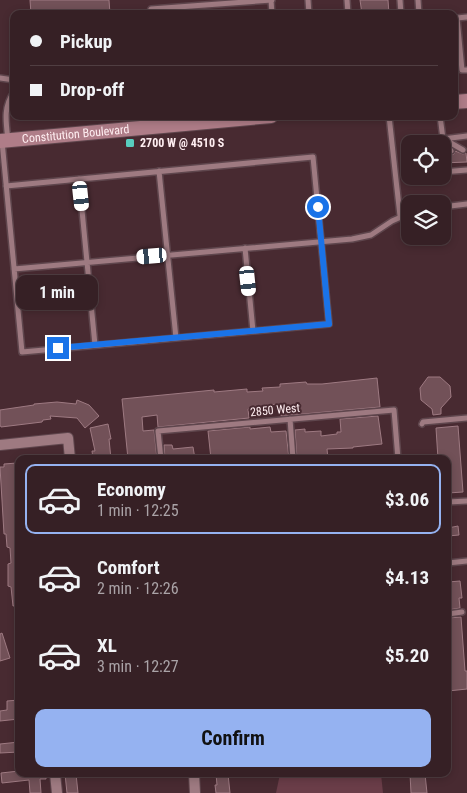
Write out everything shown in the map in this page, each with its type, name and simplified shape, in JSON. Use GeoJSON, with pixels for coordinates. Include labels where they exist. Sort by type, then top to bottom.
{"type":"FeatureCollection","features":[{"type":"Feature","properties":{"kind":"main road","name":"Constitution Boulevard"},"geometry":{"type":"LineString","coordinates":[[3,140],[150,122],[190,120]]}},
{"type":"Feature","properties":{"kind":"street"},"geometry":{"type":"LineString","coordinates":[[0,445],[68,438],[70,455]]}},
{"type":"Feature","properties":{"kind":"street"},"geometry":{"type":"LineString","coordinates":[[55,777],[56,793]]}},
{"type":"Feature","properties":{"kind":"street"},"geometry":{"type":"LineString","coordinates":[[194,777],[195,793]]}},
{"type":"Feature","properties":{"kind":"lane"},"geometry":{"type":"LineString","coordinates":[[151,10],[272,0]]}},
{"type":"Feature","properties":{"kind":"lane"},"geometry":{"type":"LineString","coordinates":[[458,35],[462,70],[467,70]]}},
{"type":"Feature","properties":{"kind":"lane"},"geometry":{"type":"LineString","coordinates":[[6,186],[313,157],[329,324],[22,352],[6,186],[3,140],[6,111],[10,98]]}},
{"type":"Feature","properties":{"kind":"lane"},"geometry":{"type":"LineString","coordinates":[[14,269],[352,239],[370,235],[400,216],[389,120]]}},
{"type":"Feature","properties":{"kind":"lane"},"geometry":{"type":"LineString","coordinates":[[440,120],[441,135]]}},
{"type":"Feature","properties":{"kind":"lane"},"geometry":{"type":"LineString","coordinates":[[451,140],[467,136]]}},
{"type":"Feature","properties":{"kind":"lane"},"geometry":{"type":"LineString","coordinates":[[451,145],[463,150]]}},
{"type":"Feature","properties":{"kind":"lane"},"geometry":{"type":"LineString","coordinates":[[451,171],[466,170],[465,162]]}},
{"type":"Feature","properties":{"kind":"lane"},"geometry":{"type":"LineString","coordinates":[[455,163],[455,171]]}},
{"type":"Feature","properties":{"kind":"lane"},"geometry":{"type":"LineString","coordinates":[[159,171],[176,338]]}},
{"type":"Feature","properties":{"kind":"lane"},"geometry":{"type":"LineString","coordinates":[[79,179],[95,345]]}},
{"type":"Feature","properties":{"kind":"lane"},"geometry":{"type":"LineString","coordinates":[[451,206],[467,204]]}},
{"type":"Feature","properties":{"kind":"lane"},"geometry":{"type":"LineString","coordinates":[[245,248],[253,331]]}},
{"type":"Feature","properties":{"kind":"lane","name":"2850 West"},"geometry":{"type":"LineString","coordinates":[[161,455],[158,431],[394,410],[398,455]]}},
{"type":"Feature","properties":{"kind":"lane"},"geometry":{"type":"LineString","coordinates":[[422,424],[423,422],[467,418]]}},
{"type":"Feature","properties":{"kind":"lane"},"geometry":{"type":"LineString","coordinates":[[290,419],[293,455]]}},
{"type":"Feature","properties":{"kind":"lane"},"geometry":{"type":"LineString","coordinates":[[451,502],[467,501]]}},
{"type":"Feature","properties":{"kind":"lane"},"geometry":{"type":"LineString","coordinates":[[451,563],[467,562]]}},
{"type":"Feature","properties":{"kind":"lane"},"geometry":{"type":"LineString","coordinates":[[451,614],[462,612]]}},
{"type":"Feature","properties":{"kind":"shaded area"},"geometry":{"type":"Polygon","coordinates":[[[279,777],[381,777],[383,793],[276,793],[279,777]]]}},
{"type":"Feature","properties":{"kind":"building"},"geometry":{"type":"Polygon","coordinates":[[[30,0],[109,0],[110,10],[31,10],[30,0]]]}},
{"type":"Feature","properties":{"kind":"building"},"geometry":{"type":"Polygon","coordinates":[[[360,0],[388,0],[389,10],[361,10],[360,0]]]}},
{"type":"Feature","properties":{"kind":"building"},"geometry":{"type":"Polygon","coordinates":[[[455,151],[463,154],[466,153],[467,162],[451,163],[451,155],[455,151]]]}},
{"type":"Feature","properties":{"kind":"building"},"geometry":{"type":"Polygon","coordinates":[[[428,377],[440,377],[450,386],[451,397],[441,408],[441,414],[433,415],[432,409],[421,400],[420,388],[428,377]]]}},
{"type":"Feature","properties":{"kind":"building"},"geometry":{"type":"Polygon","coordinates":[[[377,378],[380,407],[281,416],[280,404],[265,405],[266,408],[248,409],[249,418],[158,427],[157,415],[142,417],[143,431],[154,430],[157,455],[128,455],[122,399],[214,390],[214,392],[247,389],[247,392],[263,391],[262,388],[280,387],[280,384],[306,382],[307,384],[377,378]]]}},
{"type":"Feature","properties":{"kind":"building"},"geometry":{"type":"Polygon","coordinates":[[[77,400],[89,405],[99,416],[85,428],[77,418],[50,416],[51,419],[43,420],[42,422],[1,427],[0,425],[0,410],[57,402],[76,404],[77,400]]]}},
{"type":"Feature","properties":{"kind":"building"},"geometry":{"type":"Polygon","coordinates":[[[378,416],[382,444],[327,449],[328,455],[297,455],[295,430],[305,429],[305,432],[321,431],[321,436],[337,434],[337,432],[341,432],[340,419],[378,416]]]}},
{"type":"Feature","properties":{"kind":"building"},"geometry":{"type":"Polygon","coordinates":[[[108,424],[111,439],[109,439],[111,455],[92,455],[92,451],[95,451],[90,428],[108,424]]]}},
{"type":"Feature","properties":{"kind":"building"},"geometry":{"type":"Polygon","coordinates":[[[458,426],[463,492],[451,493],[451,455],[438,455],[436,428],[458,426]]]}},
{"type":"Feature","properties":{"kind":"building"},"geometry":{"type":"Polygon","coordinates":[[[270,427],[271,432],[286,431],[289,455],[211,455],[208,431],[270,427]]]}},
{"type":"Feature","properties":{"kind":"building"},"geometry":{"type":"Polygon","coordinates":[[[164,445],[172,445],[173,449],[193,447],[194,455],[165,455],[164,445]]]}},
{"type":"Feature","properties":{"kind":"building"},"geometry":{"type":"Polygon","coordinates":[[[15,463],[15,606],[13,606],[11,587],[8,586],[8,564],[11,563],[10,548],[7,547],[6,534],[4,534],[0,467],[4,467],[4,464],[15,463]]]}},
{"type":"Feature","properties":{"kind":"building"},"geometry":{"type":"Polygon","coordinates":[[[458,526],[459,535],[451,536],[451,527],[458,526]]]}},
{"type":"Feature","properties":{"kind":"building"},"geometry":{"type":"Polygon","coordinates":[[[460,581],[462,598],[459,598],[460,608],[451,610],[451,582],[460,581]]]}},
{"type":"Feature","properties":{"kind":"building"},"geometry":{"type":"Polygon","coordinates":[[[461,617],[467,689],[451,691],[451,618],[461,617]]]}},
{"type":"Feature","properties":{"kind":"building"},"geometry":{"type":"Polygon","coordinates":[[[2,633],[10,658],[0,661],[0,634],[2,633]]]}},
{"type":"Feature","properties":{"kind":"building"},"geometry":{"type":"Polygon","coordinates":[[[15,700],[15,719],[0,721],[0,711],[7,710],[7,701],[15,700]]]}},
{"type":"Feature","properties":{"kind":"building"},"geometry":{"type":"Polygon","coordinates":[[[15,742],[15,752],[0,753],[0,744],[15,742]]]}},
{"type":"Feature","properties":{"kind":"building"},"geometry":{"type":"Polygon","coordinates":[[[15,771],[15,777],[46,777],[46,779],[40,779],[41,793],[30,793],[29,780],[2,783],[1,773],[15,771]]]}},
{"type":"Feature","properties":{"kind":"building"},"geometry":{"type":"Polygon","coordinates":[[[65,777],[76,777],[78,793],[67,793],[65,777]]]}},
{"type":"Feature","properties":{"kind":"building"},"geometry":{"type":"Polygon","coordinates":[[[216,777],[228,777],[230,793],[216,793],[215,785],[217,785],[216,777]]]}},
{"type":"Feature","properties":{"kind":"building"},"geometry":{"type":"Polygon","coordinates":[[[410,777],[425,777],[427,793],[411,793],[410,777]]]}},
{"type":"Feature","properties":{"kind":"place","name":"2700 W @ 4510 S"},"geometry":{"type":"Point","coordinates":[130,143]}},
{"type":"Feature","properties":{"kind":"route"},"geometry":{"type":"LineString","coordinates":[[58,348],[329,324],[318,207]]}}]}
